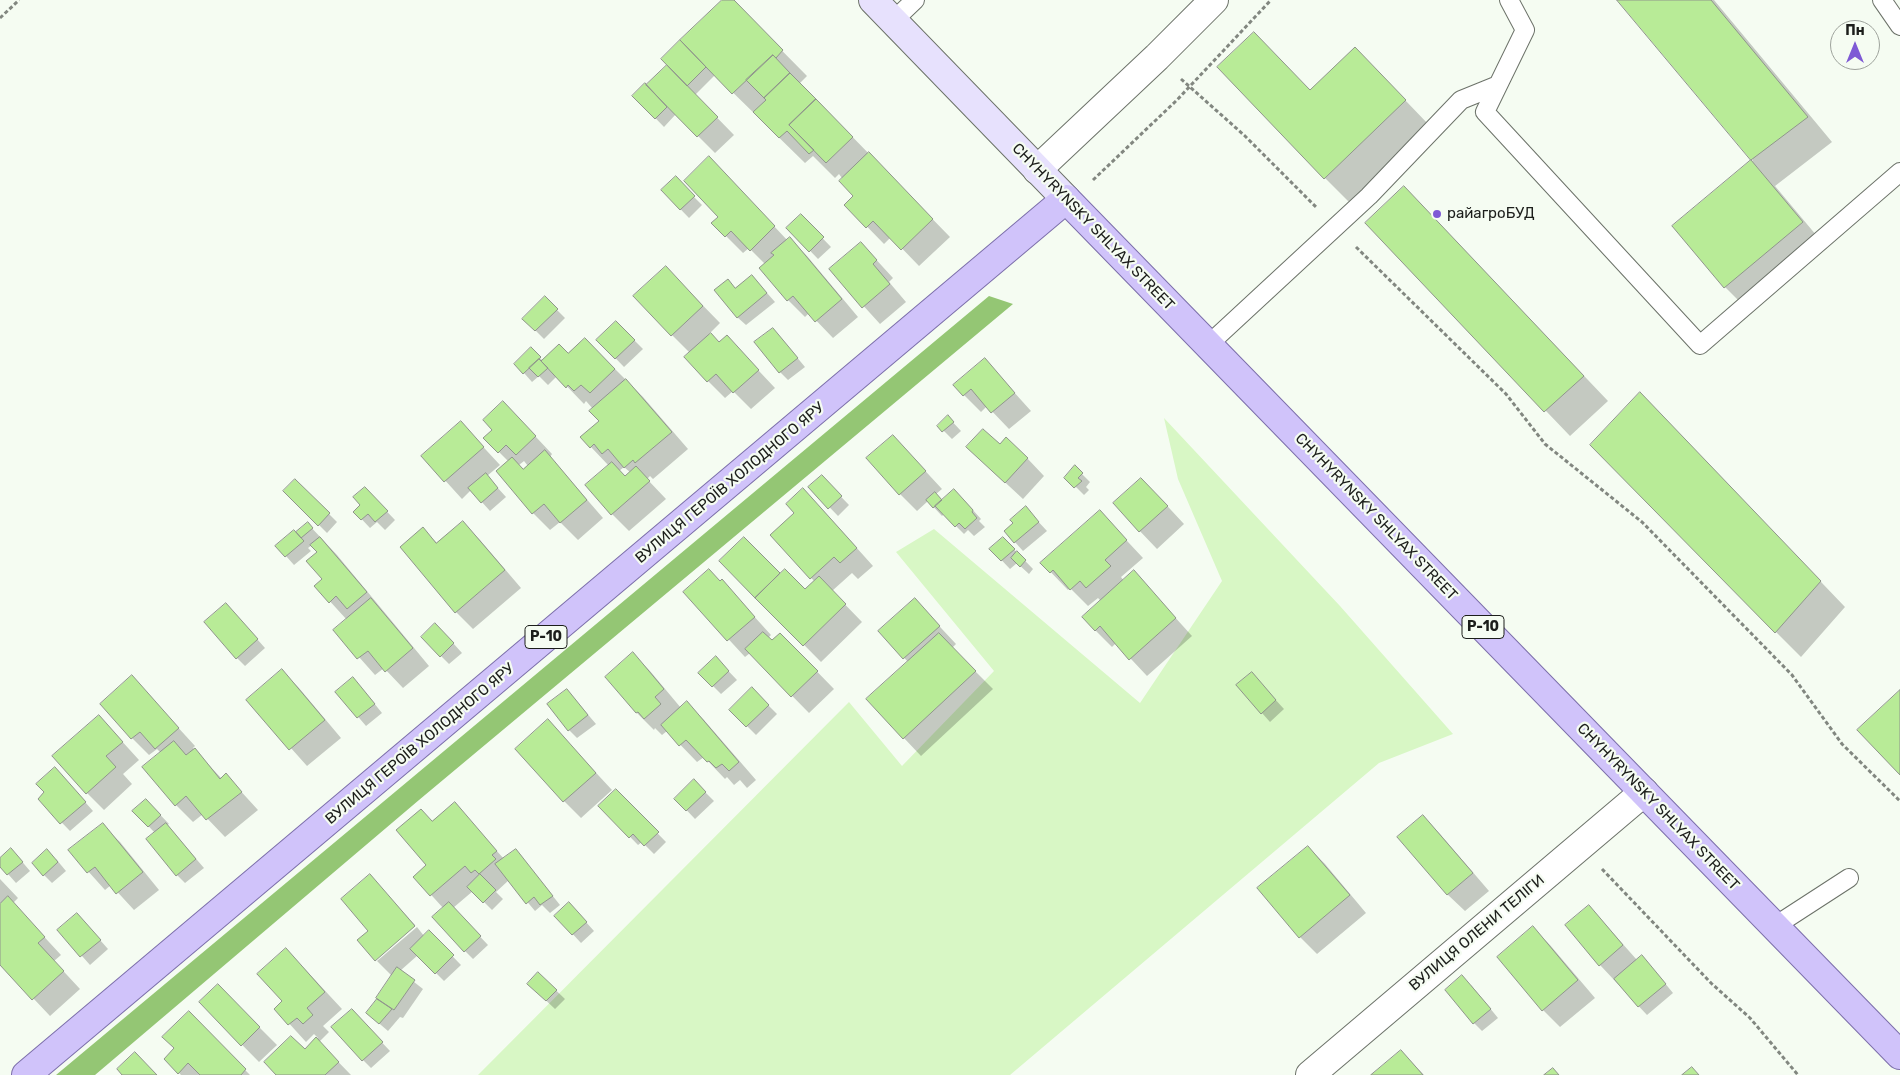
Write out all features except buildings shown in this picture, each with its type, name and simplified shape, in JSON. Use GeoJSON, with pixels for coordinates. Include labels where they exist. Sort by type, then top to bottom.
{"type":"FeatureCollection","features":[{"type":"Feature","properties":{"kind":"main road","name":"CHYHYRYNSKY SHLYAX STREET"},"geometry":{"type":"LineString","coordinates":[[872,0],[1900,1055]]}},
{"type":"Feature","properties":{"kind":"main road","name":"ВУЛИЦЯ ГЕРОЇВ ХОЛОДНОГО ЯРУ"},"geometry":{"type":"LineString","coordinates":[[26,1075],[1066,199]]}},
{"type":"Feature","properties":{"kind":"street"},"geometry":{"type":"LineString","coordinates":[[1037,170],[1157,57],[1214,0]]}},
{"type":"Feature","properties":{"kind":"street","name":"ВУЛИЦЯ ОЛЕНИ ТЕЛІГИ"},"geometry":{"type":"LineString","coordinates":[[1310,1075],[1644,792]]}},
{"type":"Feature","properties":{"kind":"lane"},"geometry":{"type":"LineString","coordinates":[[893,21],[915,0]]}},
{"type":"Feature","properties":{"kind":"lane"},"geometry":{"type":"LineString","coordinates":[[1509,0],[1525,30],[1485,112],[1700,345],[1900,172]]}},
{"type":"Feature","properties":{"kind":"lane"},"geometry":{"type":"LineString","coordinates":[[1882,0],[1900,26]]}},
{"type":"Feature","properties":{"kind":"lane"},"geometry":{"type":"LineString","coordinates":[[1208,345],[1369,196],[1461,100],[1498,85]]}},
{"type":"Feature","properties":{"kind":"lane"},"geometry":{"type":"LineString","coordinates":[[1775,926],[1849,878]]}},
{"type":"Feature","properties":{"kind":"path"},"geometry":{"type":"LineString","coordinates":[[0,18],[19,0]]}},
{"type":"Feature","properties":{"kind":"path"},"geometry":{"type":"LineString","coordinates":[[1066,199],[1097,176],[1189,86],[1271,0]]}},
{"type":"Feature","properties":{"kind":"path"},"geometry":{"type":"LineString","coordinates":[[1157,57],[1245,136],[1506,394],[1545,444],[1642,522],[1792,675],[1842,744],[1900,802]]}},
{"type":"Feature","properties":{"kind":"path"},"geometry":{"type":"LineString","coordinates":[[1580,846],[1711,983],[1750,1018],[1798,1075]]}},
{"type":"Feature","properties":{"kind":"green space"},"geometry":{"type":"Polygon","coordinates":[[[989,296],[1013,304],[419,800],[95,1075],[56,1075],[989,296]]]}},
{"type":"Feature","properties":{"kind":"green space"},"geometry":{"type":"Polygon","coordinates":[[[1164,418],[1340,606],[1453,734],[1379,763],[1010,1075],[478,1075],[849,702],[902,766],[994,671],[896,552],[934,529],[1140,703],[1222,581],[1178,479],[1164,418]]]}},
{"type":"Feature","properties":{"kind":"place","name":"райагроБУД"},"geometry":{"type":"Point","coordinates":[1437,214]}}]}
